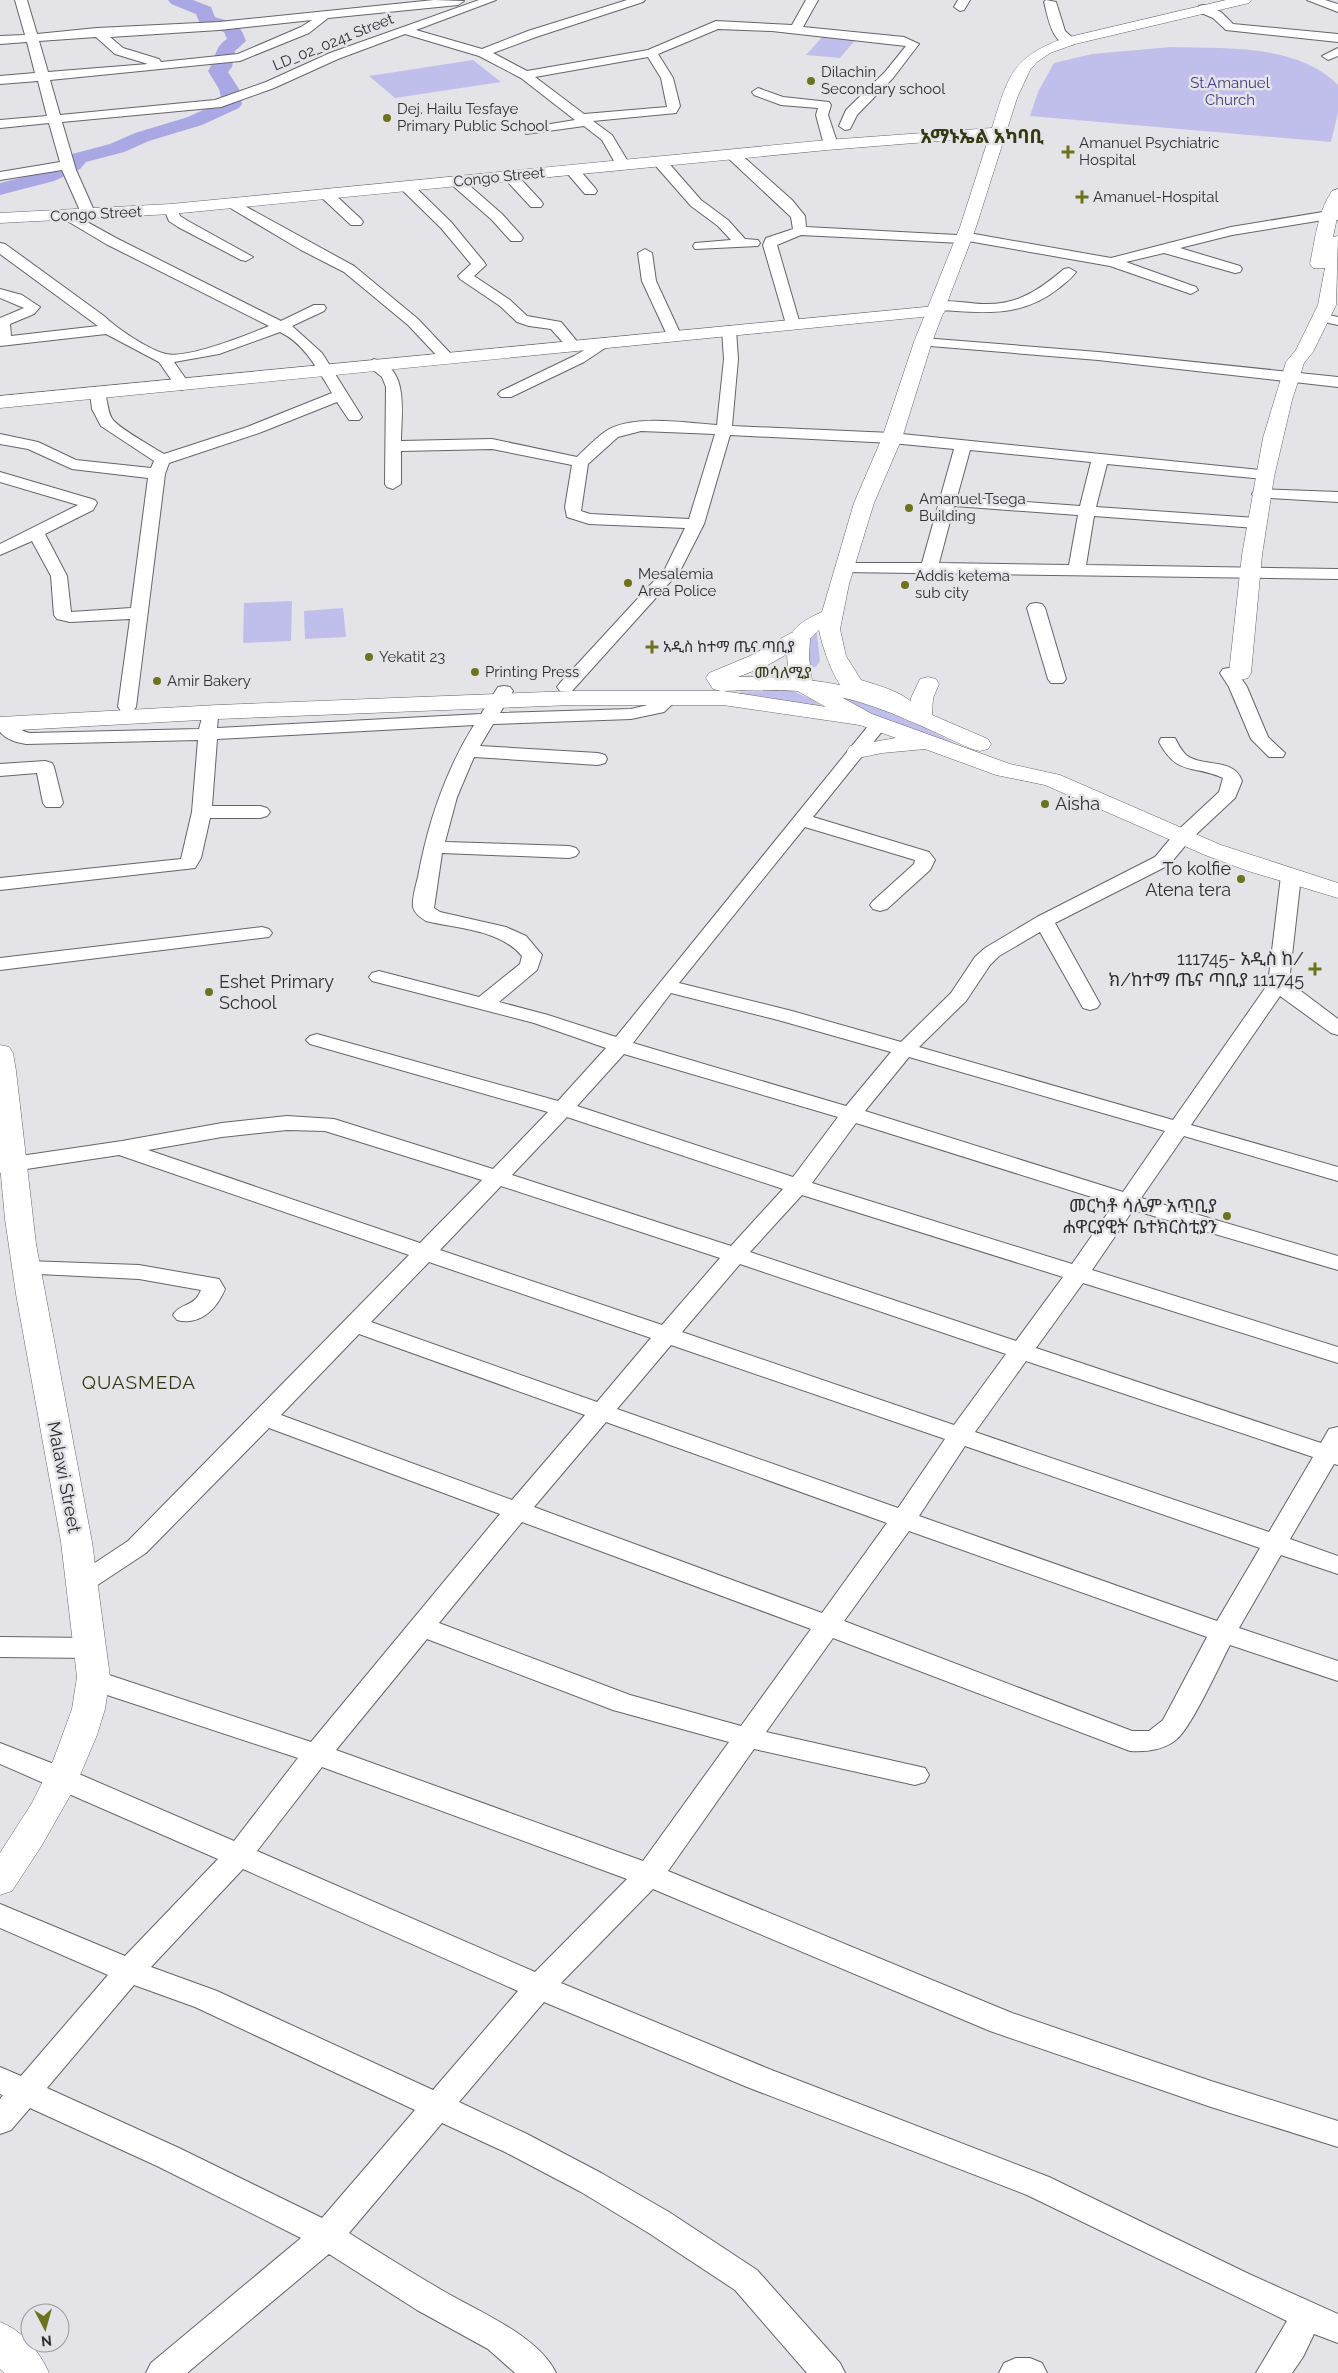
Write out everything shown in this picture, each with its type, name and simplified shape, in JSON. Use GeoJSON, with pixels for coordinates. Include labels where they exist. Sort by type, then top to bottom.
{"type":"FeatureCollection","features":[{"type":"Feature","properties":{"kind":"main road"},"geometry":{"type":"LineString","coordinates":[[916,717],[889,695],[853,685],[835,656],[829,629],[844,567],[864,503],[892,438],[923,342],[985,176],[1009,98],[1023,68],[1045,50],[1070,41],[1244,0]]}},
{"type":"Feature","properties":{"kind":"main road","name":"Congo Street"},"geometry":{"type":"LineString","coordinates":[[0,218],[89,215],[172,209],[831,145],[998,132]]}},
{"type":"Feature","properties":{"kind":"main road"},"geometry":{"type":"LineString","coordinates":[[1313,283],[1338,194]]}},
{"type":"Feature","properties":{"kind":"main road"},"geometry":{"type":"LineString","coordinates":[[1234,673],[1242,571],[1260,473],[1290,367],[1304,352],[1323,308],[1338,241]]}},
{"type":"Feature","properties":{"kind":"main road"},"geometry":{"type":"LineString","coordinates":[[0,402],[793,324],[937,308]]}},
{"type":"Feature","properties":{"kind":"main road"},"geometry":{"type":"LineString","coordinates":[[1251,523],[1260,494],[1260,473]]}},
{"type":"Feature","properties":{"kind":"main road"},"geometry":{"type":"LineString","coordinates":[[689,692],[758,661],[799,638],[814,623],[831,616]]}},
{"type":"Feature","properties":{"kind":"main road"},"geometry":{"type":"LineString","coordinates":[[799,638],[798,657],[802,684]]}},
{"type":"Feature","properties":{"kind":"main road"},"geometry":{"type":"LineString","coordinates":[[1,720],[208,723],[802,684],[841,690],[916,717],[1013,759],[1052,780],[1183,836],[1256,866],[1338,891]]}},
{"type":"Feature","properties":{"kind":"main road"},"geometry":{"type":"LineString","coordinates":[[802,684],[872,722],[927,744],[1004,770],[1052,780]]}},
{"type":"Feature","properties":{"kind":"main road"},"geometry":{"type":"LineString","coordinates":[[916,717],[928,684]]}},
{"type":"Feature","properties":{"kind":"main road"},"geometry":{"type":"LineString","coordinates":[[1,720],[127,707],[497,704],[566,687],[689,692],[872,722]]}},
{"type":"Feature","properties":{"kind":"main road"},"geometry":{"type":"LineString","coordinates":[[858,751],[882,746],[927,744]]}},
{"type":"Feature","properties":{"kind":"main road","name":"Malawi Street"},"geometry":{"type":"LineString","coordinates":[[0,1053],[8,1165],[16,1194],[56,1436],[84,1582],[93,1680],[88,1708],[62,1778],[38,1823],[0,1881]]}},
{"type":"Feature","properties":{"kind":"main road"},"geometry":{"type":"LineString","coordinates":[[0,2340],[28,2373]]}},
{"type":"Feature","properties":{"kind":"street"},"geometry":{"type":"LineString","coordinates":[[21,0],[69,170],[89,215]]}},
{"type":"Feature","properties":{"kind":"street"},"geometry":{"type":"LineString","coordinates":[[354,0],[410,6]]}},
{"type":"Feature","properties":{"kind":"street","name":"LD_02_0241 Street"},"geometry":{"type":"LineString","coordinates":[[0,124],[217,104],[244,95],[471,2],[490,0]]}},
{"type":"Feature","properties":{"kind":"street"},"geometry":{"type":"LineString","coordinates":[[482,53],[532,34],[639,0]]}},
{"type":"Feature","properties":{"kind":"street"},"geometry":{"type":"LineString","coordinates":[[795,30],[812,0]]}},
{"type":"Feature","properties":{"kind":"street"},"geometry":{"type":"LineString","coordinates":[[1313,0],[1338,8]]}},
{"type":"Feature","properties":{"kind":"street"},"geometry":{"type":"LineString","coordinates":[[0,40],[97,32],[219,26],[410,6],[471,2]]}},
{"type":"Feature","properties":{"kind":"street"},"geometry":{"type":"LineString","coordinates":[[1050,2],[1059,33],[1070,41]]}},
{"type":"Feature","properties":{"kind":"street"},"geometry":{"type":"LineString","coordinates":[[1203,9],[1217,15],[1230,27],[1338,38]]}},
{"type":"Feature","properties":{"kind":"street"},"geometry":{"type":"LineString","coordinates":[[0,80],[113,71],[225,59],[248,54],[305,30],[325,15]]}},
{"type":"Feature","properties":{"kind":"street"},"geometry":{"type":"LineString","coordinates":[[525,75],[650,53],[716,25],[772,27],[904,41],[913,44],[889,75],[851,113],[845,126]]}},
{"type":"Feature","properties":{"kind":"street"},"geometry":{"type":"LineString","coordinates":[[404,30],[482,53],[525,75],[607,138],[623,165]]}},
{"type":"Feature","properties":{"kind":"street"},"geometry":{"type":"LineString","coordinates":[[97,32],[120,51],[166,65]]}},
{"type":"Feature","properties":{"kind":"street"},"geometry":{"type":"LineString","coordinates":[[531,131],[583,120],[671,110],[674,106],[667,78],[650,53]]}},
{"type":"Feature","properties":{"kind":"street"},"geometry":{"type":"LineString","coordinates":[[113,71],[129,82]]}},
{"type":"Feature","properties":{"kind":"street"},"geometry":{"type":"LineString","coordinates":[[758,92],[781,101],[825,105],[822,115],[831,145]]}},
{"type":"Feature","properties":{"kind":"street"},"geometry":{"type":"LineString","coordinates":[[733,155],[787,203],[798,216],[800,231]]}},
{"type":"Feature","properties":{"kind":"street"},"geometry":{"type":"LineString","coordinates":[[660,162],[696,203],[724,223],[741,243]]}},
{"type":"Feature","properties":{"kind":"street"},"geometry":{"type":"LineString","coordinates":[[0,176],[69,170]]}},
{"type":"Feature","properties":{"kind":"street"},"geometry":{"type":"LineString","coordinates":[[572,170],[590,191]]}},
{"type":"Feature","properties":{"kind":"street"},"geometry":{"type":"LineString","coordinates":[[511,176],[536,204]]}},
{"type":"Feature","properties":{"kind":"street"},"geometry":{"type":"LineString","coordinates":[[457,182],[497,217],[516,238]]}},
{"type":"Feature","properties":{"kind":"street"},"geometry":{"type":"LineString","coordinates":[[406,186],[446,225],[479,265],[465,276],[506,303],[522,319],[529,322],[556,326],[573,345]]}},
{"type":"Feature","properties":{"kind":"street"},"geometry":{"type":"LineString","coordinates":[[326,194],[356,222]]}},
{"type":"Feature","properties":{"kind":"street"},"geometry":{"type":"LineString","coordinates":[[232,203],[306,247],[349,269],[413,322],[448,358]]}},
{"type":"Feature","properties":{"kind":"street"},"geometry":{"type":"LineString","coordinates":[[172,209],[174,218],[182,224],[246,257]]}},
{"type":"Feature","properties":{"kind":"street"},"geometry":{"type":"LineString","coordinates":[[69,216],[111,241],[281,326],[306,345],[325,369],[354,417]]}},
{"type":"Feature","properties":{"kind":"street"},"geometry":{"type":"LineString","coordinates":[[1111,262],[1231,231],[1333,216]]}},
{"type":"Feature","properties":{"kind":"street"},"geometry":{"type":"LineString","coordinates":[[700,246],[771,242],[800,231],[963,237],[1111,262],[1191,290]]}},
{"type":"Feature","properties":{"kind":"street"},"geometry":{"type":"LineString","coordinates":[[771,242],[771,250],[793,324]]}},
{"type":"Feature","properties":{"kind":"street"},"geometry":{"type":"LineString","coordinates":[[0,247],[109,329],[164,359],[182,385]]}},
{"type":"Feature","properties":{"kind":"street"},"geometry":{"type":"LineString","coordinates":[[1166,248],[1235,269]]}},
{"type":"Feature","properties":{"kind":"street"},"geometry":{"type":"LineString","coordinates":[[646,253],[650,281],[674,335]]}},
{"type":"Feature","properties":{"kind":"street"},"geometry":{"type":"LineString","coordinates":[[937,308],[1014,306],[1030,301],[1069,272]]}},
{"type":"Feature","properties":{"kind":"street"},"geometry":{"type":"LineString","coordinates":[[0,293],[17,298],[33,307],[29,311],[5,321],[3,324],[2,342],[109,329]]}},
{"type":"Feature","properties":{"kind":"street"},"geometry":{"type":"LineString","coordinates":[[164,359],[212,352],[252,339],[319,308]]}},
{"type":"Feature","properties":{"kind":"street"},"geometry":{"type":"LineString","coordinates":[[1323,308],[1338,321]]}},
{"type":"Feature","properties":{"kind":"street"},"geometry":{"type":"LineString","coordinates":[[566,687],[672,571],[696,524],[724,428],[731,359],[729,330]]}},
{"type":"Feature","properties":{"kind":"street"},"geometry":{"type":"LineString","coordinates":[[923,342],[1098,356],[1290,367],[1338,382]]}},
{"type":"Feature","properties":{"kind":"street"},"geometry":{"type":"LineString","coordinates":[[506,394],[578,359],[603,343]]}},
{"type":"Feature","properties":{"kind":"street"},"geometry":{"type":"LineString","coordinates":[[374,364],[388,375],[394,387],[393,484]]}},
{"type":"Feature","properties":{"kind":"street"},"geometry":{"type":"LineString","coordinates":[[98,393],[100,409],[106,423],[160,467]]}},
{"type":"Feature","properties":{"kind":"street"},"geometry":{"type":"LineString","coordinates":[[0,439],[32,445],[72,464],[160,467],[340,395]]}},
{"type":"Feature","properties":{"kind":"street"},"geometry":{"type":"LineString","coordinates":[[696,524],[589,519],[573,514],[580,462],[612,434],[626,428],[641,426],[724,428],[892,438],[1260,473]]}},
{"type":"Feature","properties":{"kind":"street"},"geometry":{"type":"LineString","coordinates":[[394,446],[492,444],[580,462]]}},
{"type":"Feature","properties":{"kind":"street"},"geometry":{"type":"LineString","coordinates":[[929,568],[963,446]]}},
{"type":"Feature","properties":{"kind":"street"},"geometry":{"type":"LineString","coordinates":[[1077,570],[1086,512],[1100,458]]}},
{"type":"Feature","properties":{"kind":"street"},"geometry":{"type":"LineString","coordinates":[[127,707],[138,613],[160,467]]}},
{"type":"Feature","properties":{"kind":"street"},"geometry":{"type":"LineString","coordinates":[[0,477],[90,503],[88,508],[0,550]]}},
{"type":"Feature","properties":{"kind":"street"},"geometry":{"type":"LineString","coordinates":[[1260,494],[1338,497]]}},
{"type":"Feature","properties":{"kind":"street"},"geometry":{"type":"LineString","coordinates":[[949,500],[1086,512],[1251,523]]}},
{"type":"Feature","properties":{"kind":"street"},"geometry":{"type":"LineString","coordinates":[[36,533],[59,576],[64,615],[70,617],[138,613]]}},
{"type":"Feature","properties":{"kind":"street"},"geometry":{"type":"LineString","coordinates":[[844,567],[1242,571],[1338,574]]}},
{"type":"Feature","properties":{"kind":"street"},"geometry":{"type":"LineString","coordinates":[[1036,608],[1057,679]]}},
{"type":"Feature","properties":{"kind":"street"},"geometry":{"type":"LineString","coordinates":[[1234,673],[1260,739],[1276,753]]}},
{"type":"Feature","properties":{"kind":"street"},"geometry":{"type":"LineString","coordinates":[[483,1004],[530,966],[532,955],[519,940],[498,931],[434,917],[425,911],[424,897],[434,847],[453,781],[468,751],[497,704]]}},
{"type":"Feature","properties":{"kind":"street"},"geometry":{"type":"LineString","coordinates":[[84,1582],[137,1547],[563,1109],[620,1046],[666,986],[803,820],[858,751],[872,722]]}},
{"type":"Feature","properties":{"kind":"street"},"geometry":{"type":"LineString","coordinates":[[0,884],[188,864],[202,812],[208,723]]}},
{"type":"Feature","properties":{"kind":"street"},"geometry":{"type":"LineString","coordinates":[[0,2121],[13,2087],[238,1856],[317,1754],[516,1512],[735,1255],[798,1186],[852,1114],[904,1050],[959,997],[982,961],[992,952],[1044,921],[1162,861],[1183,836],[1228,794],[1233,781],[1231,775],[1223,770],[1177,759],[1168,742]]}},
{"type":"Feature","properties":{"kind":"street"},"geometry":{"type":"LineString","coordinates":[[468,751],[598,759]]}},
{"type":"Feature","properties":{"kind":"street"},"geometry":{"type":"LineString","coordinates":[[0,770],[45,767],[53,803]]}},
{"type":"Feature","properties":{"kind":"street"},"geometry":{"type":"LineString","coordinates":[[202,812],[260,812]]}},
{"type":"Feature","properties":{"kind":"street"},"geometry":{"type":"LineString","coordinates":[[803,820],[922,856],[926,860],[923,866],[880,905]]}},
{"type":"Feature","properties":{"kind":"street"},"geometry":{"type":"LineString","coordinates":[[434,847],[569,852]]}},
{"type":"Feature","properties":{"kind":"street"},"geometry":{"type":"LineString","coordinates":[[163,2373],[327,2236],[539,1987],[649,1875],[749,1738],[903,1520],[960,1435],[1078,1273],[1278,984],[1291,876]]}},
{"type":"Feature","properties":{"kind":"street"},"geometry":{"type":"LineString","coordinates":[[1044,921],[1090,1004]]}},
{"type":"Feature","properties":{"kind":"street"},"geometry":{"type":"LineString","coordinates":[[0,964],[262,933]]}},
{"type":"Feature","properties":{"kind":"street"},"geometry":{"type":"LineString","coordinates":[[379,977],[541,1019],[620,1046],[852,1114],[1128,1201],[1338,1263]]}},
{"type":"Feature","properties":{"kind":"street"},"geometry":{"type":"LineString","coordinates":[[1278,984],[1338,1030]]}},
{"type":"Feature","properties":{"kind":"street"},"geometry":{"type":"LineString","coordinates":[[666,986],[785,1015],[1176,1129],[1338,1174]]}},
{"type":"Feature","properties":{"kind":"street"},"geometry":{"type":"LineString","coordinates":[[317,1040],[563,1109],[798,1186],[1338,1355]]}},
{"type":"Feature","properties":{"kind":"street"},"geometry":{"type":"LineString","coordinates":[[8,1165],[122,1148],[222,1130],[287,1123],[319,1123],[401,1146],[735,1255],[1020,1352],[1335,1448],[1223,1633],[1173,1727],[1162,1738],[1150,1743],[1124,1739],[827,1625],[263,1418]]}},
{"type":"Feature","properties":{"kind":"street"},"geometry":{"type":"LineString","coordinates":[[122,1148],[1338,1565]]}},
{"type":"Feature","properties":{"kind":"street"},"geometry":{"type":"LineString","coordinates":[[28,1268],[139,1272],[211,1284],[213,1289],[209,1302],[197,1311],[185,1314]]}},
{"type":"Feature","properties":{"kind":"street"},"geometry":{"type":"LineString","coordinates":[[354,1324],[903,1520],[1338,1672]]}},
{"type":"Feature","properties":{"kind":"street"},"geometry":{"type":"LineString","coordinates":[[422,1627],[623,1703],[749,1738],[915,1775]]}},
{"type":"Feature","properties":{"kind":"street"},"geometry":{"type":"LineString","coordinates":[[0,1647],[90,1648]]}},
{"type":"Feature","properties":{"kind":"street"},"geometry":{"type":"LineString","coordinates":[[93,1680],[317,1754],[649,1875],[1001,2022],[1211,2094],[1337,2132]]}},
{"type":"Feature","properties":{"kind":"street"},"geometry":{"type":"LineString","coordinates":[[0,1753],[62,1778],[539,1987],[758,2078],[1038,2186],[1338,2329]]}},
{"type":"Feature","properties":{"kind":"street"},"geometry":{"type":"LineString","coordinates":[[0,1915],[129,1970],[206,1999],[516,2144],[592,2183],[658,2222],[746,2280],[828,2373]]}},
{"type":"Feature","properties":{"kind":"street"},"geometry":{"type":"LineString","coordinates":[[13,2087],[168,2157],[327,2236],[429,2300],[500,2339],[539,2373]]}},
{"type":"Feature","properties":{"kind":"street"},"geometry":{"type":"LineString","coordinates":[[1273,2373],[1291,2347],[1306,2315]]}},
{"type":"Feature","properties":{"kind":"street"},"geometry":{"type":"LineString","coordinates":[[1016,2373],[1030,2373]]}},
{"type":"Feature","properties":{"kind":"green space"},"geometry":{"type":"Polygon","coordinates":[[[824,35],[857,38],[840,58],[806,55],[824,35]]]}},
{"type":"Feature","properties":{"kind":"green space","name":"St.Amanuel Church"},"geometry":{"type":"Polygon","coordinates":[[[1171,47],[1259,51],[1281,55],[1321,71],[1338,85],[1338,113],[1331,142],[1030,116],[1038,92],[1054,63],[1092,54],[1171,47]]]}},
{"type":"Feature","properties":{"kind":"green space"},"geometry":{"type":"Polygon","coordinates":[[[473,60],[501,82],[395,98],[369,76],[473,60]]]}},
{"type":"Feature","properties":{"kind":"green space"},"geometry":{"type":"Polygon","coordinates":[[[292,601],[291,641],[243,643],[244,603],[292,601]]]}},
{"type":"Feature","properties":{"kind":"green space"},"geometry":{"type":"Polygon","coordinates":[[[343,608],[346,637],[305,639],[304,611],[343,608]]]}},
{"type":"Feature","properties":{"kind":"green space"},"geometry":{"type":"Polygon","coordinates":[[[809,624],[816,627],[820,661],[816,667],[808,667],[809,624]]]}},
{"type":"Feature","properties":{"kind":"green space"},"geometry":{"type":"Polygon","coordinates":[[[790,690],[815,701],[824,710],[733,695],[741,692],[790,690]]]}},
{"type":"Feature","properties":{"kind":"green space"},"geometry":{"type":"Polygon","coordinates":[[[845,694],[919,725],[986,759],[848,706],[838,697],[845,694]]]}},
{"type":"Feature","properties":{"kind":"waterway"},"geometry":{"type":"LineString","coordinates":[[0,189],[47,177],[73,165],[79,158],[117,148],[142,137],[195,121],[232,104],[229,89],[218,71],[222,67],[226,48],[237,41],[232,28],[207,20],[204,11],[177,0]]}},
{"type":"Feature","properties":{"kind":"place","name":"Dilachin Secondary school"},"geometry":{"type":"Point","coordinates":[811,81]}},
{"type":"Feature","properties":{"kind":"place","name":"Dej. Hailu Tesfaye Primary Public School"},"geometry":{"type":"Point","coordinates":[387,118]}},
{"type":"Feature","properties":{"kind":"place","name":"Amanuel Psychiatric Hospital"},"geometry":{"type":"Point","coordinates":[1068,152]}},
{"type":"Feature","properties":{"kind":"place","name":"Amanuel-Hospital"},"geometry":{"type":"Point","coordinates":[1082,197]}},
{"type":"Feature","properties":{"kind":"place","name":"Amanuel Tsega Building"},"geometry":{"type":"Point","coordinates":[909,508]}},
{"type":"Feature","properties":{"kind":"place","name":"Mesalemia Area Police"},"geometry":{"type":"Point","coordinates":[628,583]}},
{"type":"Feature","properties":{"kind":"place","name":"Addis ketema sub city"},"geometry":{"type":"Point","coordinates":[905,585]}},
{"type":"Feature","properties":{"kind":"place","name":"አዲስ ከተማ ጤና ጣቢያ"},"geometry":{"type":"Point","coordinates":[652,647]}},
{"type":"Feature","properties":{"kind":"place","name":"Yekatit 23"},"geometry":{"type":"Point","coordinates":[369,657]}},
{"type":"Feature","properties":{"kind":"place","name":"Printing Press"},"geometry":{"type":"Point","coordinates":[475,672]}},
{"type":"Feature","properties":{"kind":"place","name":"Amir Bakery"},"geometry":{"type":"Point","coordinates":[157,681]}},
{"type":"Feature","properties":{"kind":"place","name":"Aisha"},"geometry":{"type":"Point","coordinates":[1045,804]}},
{"type":"Feature","properties":{"kind":"place","name":"To kolfie Atena tera"},"geometry":{"type":"Point","coordinates":[1241,879]}},
{"type":"Feature","properties":{"kind":"place","name":"111745- አዲስ ከ/ ክ/ከተማ ጤና ጣቢያ 111745"},"geometry":{"type":"Point","coordinates":[1315,969]}},
{"type":"Feature","properties":{"kind":"place","name":"Eshet Primary School"},"geometry":{"type":"Point","coordinates":[209,992]}},
{"type":"Feature","properties":{"kind":"place","name":"መርካቶ ሳሌም አጥቢያ ሐዋርያዊት ቤተክርስቲያን"},"geometry":{"type":"Point","coordinates":[1227,1216]}},
{"type":"Feature","properties":{"kind":"district","name":"አማኑኤል አካባቢ"},"geometry":{"type":"Point","coordinates":[982,136]}},
{"type":"Feature","properties":{"kind":"district","name":"መሳለሚያ"},"geometry":{"type":"Point","coordinates":[783,672]}},
{"type":"Feature","properties":{"kind":"district","name":"QUASMEDA"},"geometry":{"type":"Point","coordinates":[139,1382]}}]}
